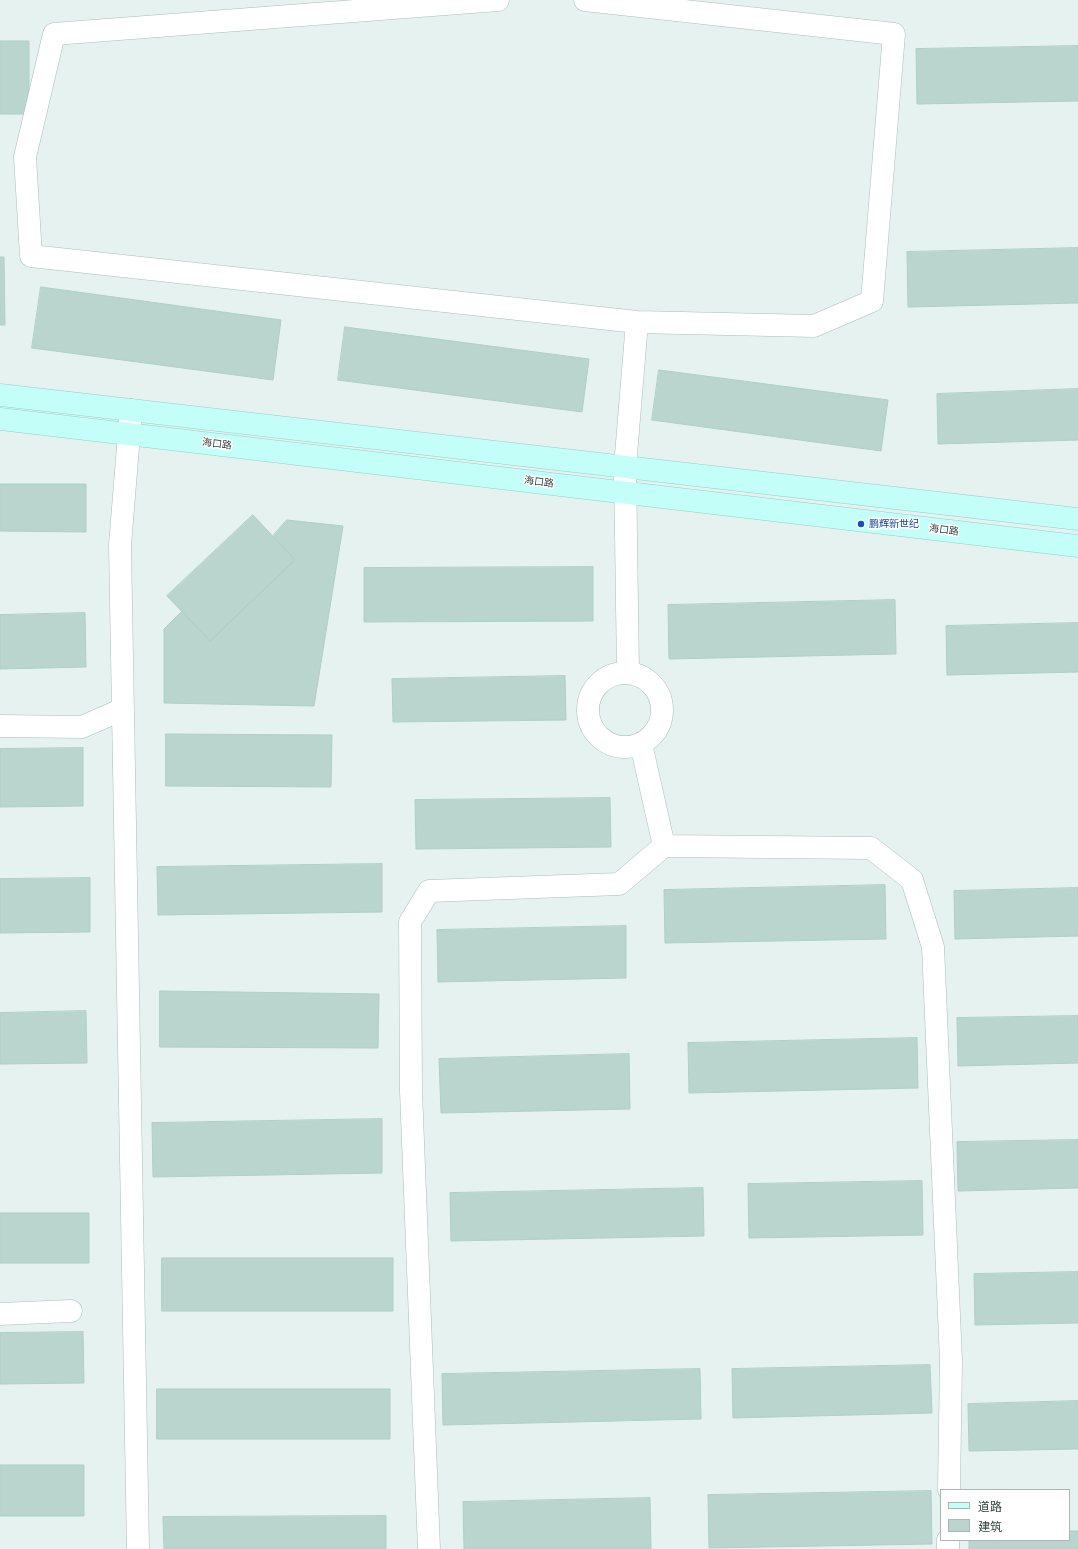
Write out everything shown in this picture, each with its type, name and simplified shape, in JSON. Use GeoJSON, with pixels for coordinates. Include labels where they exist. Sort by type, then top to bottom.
{"type":"FeatureCollection","features":[{"type":"Feature","properties":{"kind":"main road"},"geometry":{"type":"LineString","coordinates":[[0,395],[1078,519]]}},
{"type":"Feature","properties":{"kind":"main road","name":"海口路"},"geometry":{"type":"LineString","coordinates":[[0,419],[1078,546]]}},
{"type":"Feature","properties":{"kind":"street"},"geometry":{"type":"LineString","coordinates":[[498,0],[54,34],[25,157],[32,256],[637,322],[814,326],[872,301],[894,34],[585,0]]}},
{"type":"Feature","properties":{"kind":"street"},"geometry":{"type":"LineString","coordinates":[[628,673],[625,467],[637,322]]}},
{"type":"Feature","properties":{"kind":"street"},"geometry":{"type":"LineString","coordinates":[[131,410],[120,544],[138,1549]]}},
{"type":"Feature","properties":{"kind":"street"},"geometry":{"type":"LineString","coordinates":[[628,673],[640,676],[650,682],[658,692],[662,703],[662,715],[659,727],[651,737],[641,744],[629,747],[617,746],[606,741],[596,733],[590,722],[588,710],[590,698],[604,679],[616,674],[628,673]]}},
{"type":"Feature","properties":{"kind":"street"},"geometry":{"type":"LineString","coordinates":[[0,726],[82,727],[123,709]]}},
{"type":"Feature","properties":{"kind":"street"},"geometry":{"type":"LineString","coordinates":[[641,744],[664,846]]}},
{"type":"Feature","properties":{"kind":"street"},"geometry":{"type":"LineString","coordinates":[[429,1549],[411,1091],[410,922],[429,891],[618,884],[664,846],[871,848],[912,880],[933,947],[951,1361],[949,1489]]}},
{"type":"Feature","properties":{"kind":"street"},"geometry":{"type":"LineString","coordinates":[[0,1314],[71,1310]]}},
{"type":"Feature","properties":{"kind":"building"},"geometry":{"type":"Polygon","coordinates":[[[0,41],[29,41],[29,114],[0,114],[0,41]]]}},
{"type":"Feature","properties":{"kind":"building"},"geometry":{"type":"Polygon","coordinates":[[[1078,46],[1078,101],[917,104],[916,49],[1078,46]]]}},
{"type":"Feature","properties":{"kind":"building"},"geometry":{"type":"Polygon","coordinates":[[[1078,248],[1078,303],[908,307],[907,252],[1078,248]]]}},
{"type":"Feature","properties":{"kind":"building"},"geometry":{"type":"Polygon","coordinates":[[[0,257],[4,257],[5,325],[0,325],[0,257]]]}},
{"type":"Feature","properties":{"kind":"building"},"geometry":{"type":"Polygon","coordinates":[[[41,287],[281,320],[273,380],[32,348],[41,287]]]}},
{"type":"Feature","properties":{"kind":"building"},"geometry":{"type":"Polygon","coordinates":[[[345,327],[589,359],[582,412],[338,380],[345,327]]]}},
{"type":"Feature","properties":{"kind":"building"},"geometry":{"type":"Polygon","coordinates":[[[659,370],[888,400],[881,451],[652,420],[659,370]]]}},
{"type":"Feature","properties":{"kind":"building"},"geometry":{"type":"Polygon","coordinates":[[[1078,389],[1078,440],[938,444],[937,394],[1078,389]]]}},
{"type":"Feature","properties":{"kind":"building"},"geometry":{"type":"Polygon","coordinates":[[[0,484],[86,484],[86,532],[0,531],[0,484]]]}},
{"type":"Feature","properties":{"kind":"building"},"geometry":{"type":"Polygon","coordinates":[[[253,515],[295,560],[210,641],[167,596],[253,515]]]}},
{"type":"Feature","properties":{"kind":"building"},"geometry":{"type":"Polygon","coordinates":[[[287,520],[343,526],[314,706],[164,703],[164,629],[182,611],[210,641],[295,560],[273,536],[287,520]]]}},
{"type":"Feature","properties":{"kind":"building"},"geometry":{"type":"Polygon","coordinates":[[[593,567],[593,621],[364,622],[364,568],[593,567]]]}},
{"type":"Feature","properties":{"kind":"building"},"geometry":{"type":"Polygon","coordinates":[[[895,600],[896,654],[669,659],[668,605],[895,600]]]}},
{"type":"Feature","properties":{"kind":"building"},"geometry":{"type":"Polygon","coordinates":[[[85,613],[86,667],[0,669],[0,615],[85,613]]]}},
{"type":"Feature","properties":{"kind":"building"},"geometry":{"type":"Polygon","coordinates":[[[1078,623],[1078,672],[947,675],[946,626],[1078,623]]]}},
{"type":"Feature","properties":{"kind":"building"},"geometry":{"type":"Polygon","coordinates":[[[565,676],[566,720],[393,722],[392,679],[565,676]]]}},
{"type":"Feature","properties":{"kind":"building"},"geometry":{"type":"Polygon","coordinates":[[[166,734],[332,735],[331,787],[166,786],[166,734]]]}},
{"type":"Feature","properties":{"kind":"building"},"geometry":{"type":"Polygon","coordinates":[[[83,748],[83,806],[0,807],[0,749],[83,748]]]}},
{"type":"Feature","properties":{"kind":"building"},"geometry":{"type":"Polygon","coordinates":[[[610,798],[611,847],[416,849],[415,800],[610,798]]]}},
{"type":"Feature","properties":{"kind":"building"},"geometry":{"type":"Polygon","coordinates":[[[382,864],[382,912],[158,915],[157,867],[382,864]]]}},
{"type":"Feature","properties":{"kind":"building"},"geometry":{"type":"Polygon","coordinates":[[[90,878],[90,932],[0,933],[0,879],[90,878]]]}},
{"type":"Feature","properties":{"kind":"building"},"geometry":{"type":"Polygon","coordinates":[[[885,885],[886,939],[665,943],[664,890],[885,885]]]}},
{"type":"Feature","properties":{"kind":"building"},"geometry":{"type":"Polygon","coordinates":[[[1078,888],[1078,936],[955,939],[954,891],[1078,888]]]}},
{"type":"Feature","properties":{"kind":"building"},"geometry":{"type":"Polygon","coordinates":[[[626,926],[626,978],[438,982],[437,930],[626,926]]]}},
{"type":"Feature","properties":{"kind":"building"},"geometry":{"type":"Polygon","coordinates":[[[160,991],[379,994],[378,1048],[160,1047],[160,991]]]}},
{"type":"Feature","properties":{"kind":"building"},"geometry":{"type":"Polygon","coordinates":[[[86,1011],[87,1063],[0,1064],[0,1013],[86,1011]]]}},
{"type":"Feature","properties":{"kind":"building"},"geometry":{"type":"Polygon","coordinates":[[[1078,1016],[1078,1063],[958,1066],[957,1018],[1078,1016]]]}},
{"type":"Feature","properties":{"kind":"building"},"geometry":{"type":"Polygon","coordinates":[[[917,1038],[918,1088],[689,1093],[688,1043],[917,1038]]]}},
{"type":"Feature","properties":{"kind":"building"},"geometry":{"type":"Polygon","coordinates":[[[629,1054],[630,1109],[441,1113],[439,1059],[629,1054]]]}},
{"type":"Feature","properties":{"kind":"building"},"geometry":{"type":"Polygon","coordinates":[[[382,1119],[382,1173],[153,1177],[152,1123],[382,1119]]]}},
{"type":"Feature","properties":{"kind":"building"},"geometry":{"type":"Polygon","coordinates":[[[1078,1140],[1078,1188],[958,1191],[957,1142],[1078,1140]]]}},
{"type":"Feature","properties":{"kind":"building"},"geometry":{"type":"Polygon","coordinates":[[[922,1181],[923,1235],[749,1238],[748,1184],[922,1181]]]}},
{"type":"Feature","properties":{"kind":"building"},"geometry":{"type":"Polygon","coordinates":[[[703,1188],[704,1236],[451,1241],[450,1193],[703,1188]]]}},
{"type":"Feature","properties":{"kind":"building"},"geometry":{"type":"Polygon","coordinates":[[[0,1213],[89,1213],[89,1263],[0,1263],[0,1213]]]}},
{"type":"Feature","properties":{"kind":"building"},"geometry":{"type":"Polygon","coordinates":[[[162,1258],[393,1258],[393,1311],[162,1311],[162,1258]]]}},
{"type":"Feature","properties":{"kind":"building"},"geometry":{"type":"Polygon","coordinates":[[[1078,1272],[1078,1323],[975,1325],[974,1274],[1078,1272]]]}},
{"type":"Feature","properties":{"kind":"building"},"geometry":{"type":"Polygon","coordinates":[[[83,1332],[84,1383],[0,1384],[0,1333],[83,1332]]]}},
{"type":"Feature","properties":{"kind":"building"},"geometry":{"type":"Polygon","coordinates":[[[930,1365],[932,1413],[733,1418],[732,1369],[930,1365]]]}},
{"type":"Feature","properties":{"kind":"building"},"geometry":{"type":"Polygon","coordinates":[[[700,1369],[701,1419],[443,1425],[442,1374],[700,1369]]]}},
{"type":"Feature","properties":{"kind":"building"},"geometry":{"type":"Polygon","coordinates":[[[157,1389],[390,1389],[390,1439],[157,1439],[157,1389]]]}},
{"type":"Feature","properties":{"kind":"building"},"geometry":{"type":"Polygon","coordinates":[[[1078,1401],[1078,1449],[969,1451],[968,1404],[1078,1401]]]}},
{"type":"Feature","properties":{"kind":"building"},"geometry":{"type":"Polygon","coordinates":[[[0,1465],[84,1465],[84,1516],[0,1516],[0,1465]]]}},
{"type":"Feature","properties":{"kind":"building"},"geometry":{"type":"Polygon","coordinates":[[[931,1491],[932,1544],[709,1548],[708,1495],[931,1491]]]}},
{"type":"Feature","properties":{"kind":"building"},"geometry":{"type":"Polygon","coordinates":[[[650,1498],[651,1549],[464,1549],[463,1502],[650,1498]]]}},
{"type":"Feature","properties":{"kind":"building"},"geometry":{"type":"Polygon","coordinates":[[[386,1516],[386,1549],[164,1549],[163,1517],[386,1516]]]}},
{"type":"Feature","properties":{"kind":"building"},"geometry":{"type":"Polygon","coordinates":[[[1070,1531],[1078,1531],[1078,1549],[969,1549],[969,1541],[1070,1541],[1070,1531]]]}},
{"type":"Feature","properties":{"kind":"place","name":"鹏辉新世纪"},"geometry":{"type":"Point","coordinates":[861,524]}}]}
